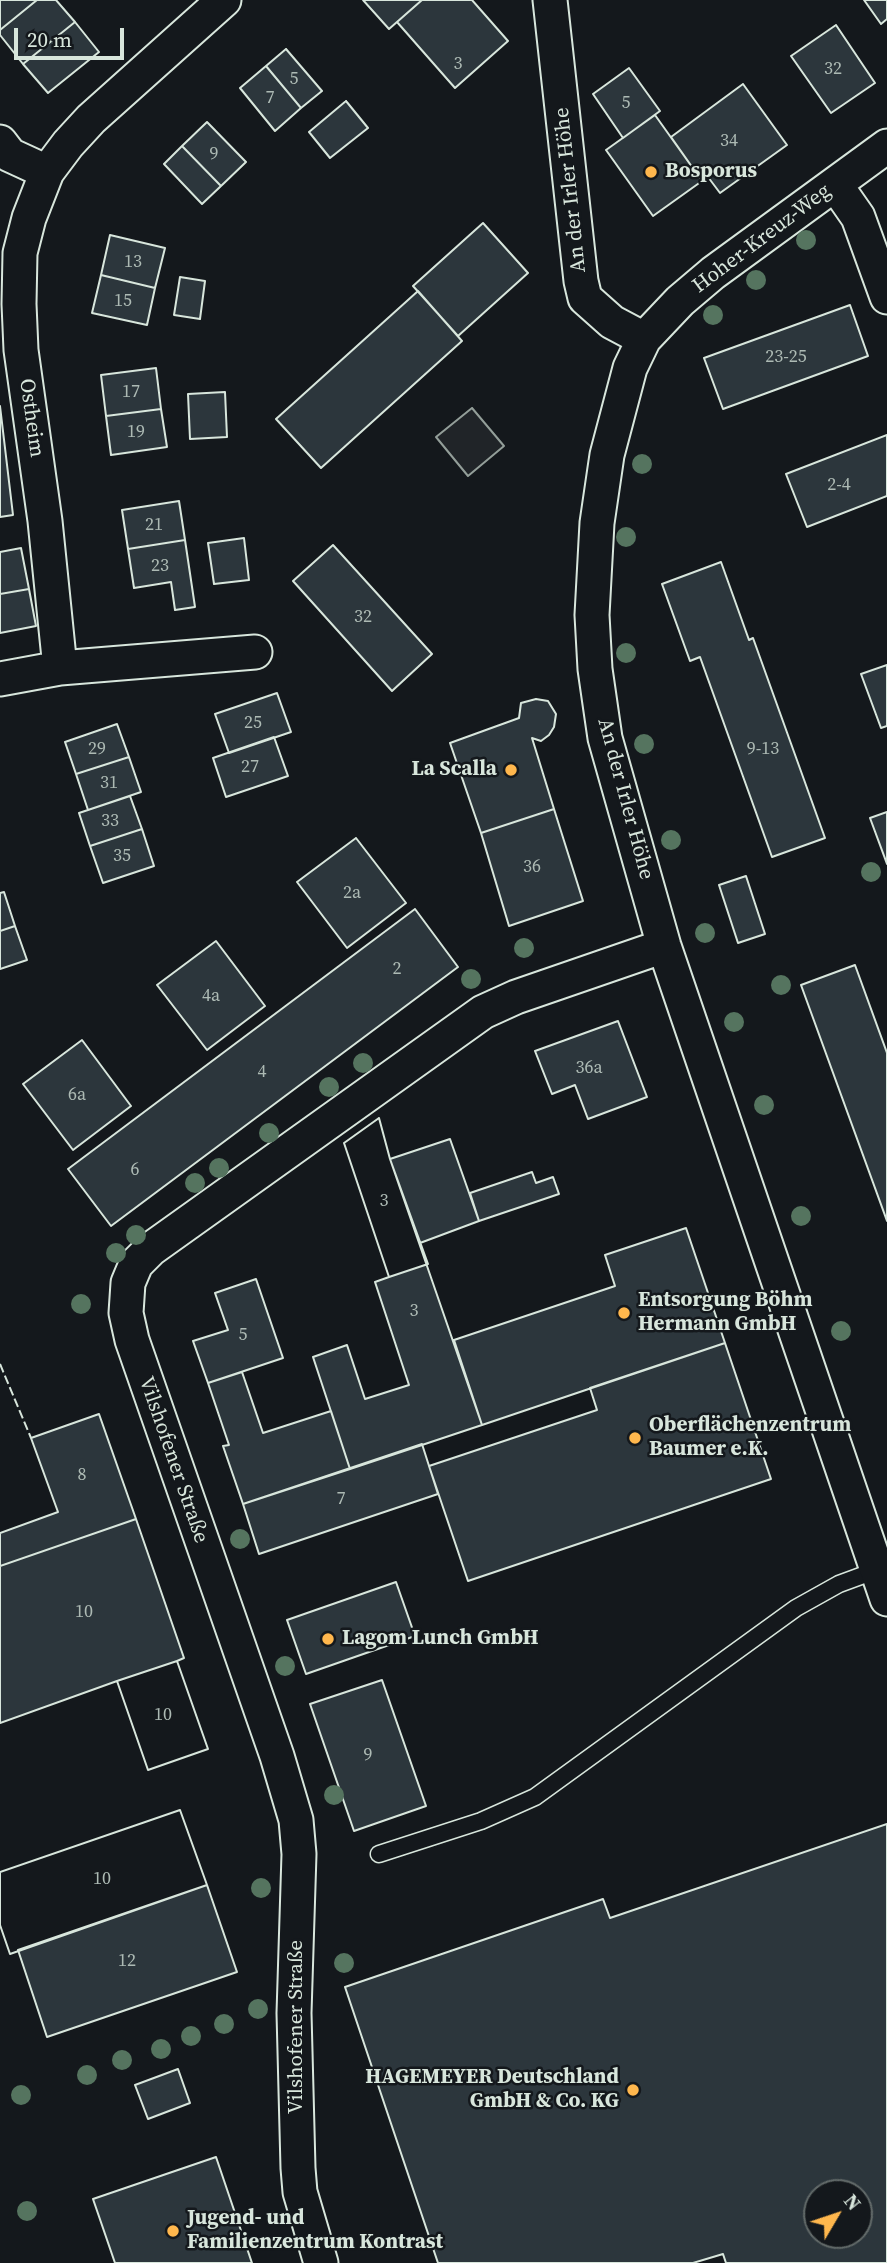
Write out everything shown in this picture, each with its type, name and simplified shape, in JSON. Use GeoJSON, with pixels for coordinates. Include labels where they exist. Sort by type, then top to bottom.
{"type":"FeatureCollection","features":[{"type":"Feature","properties":{"kind":"street","name":"Ostheim"},"geometry":{"type":"LineString","coordinates":[[60,668],[45,521],[22,350],[20,253],[29,218],[47,172],[68,144],[224,0]]}},
{"type":"Feature","properties":{"kind":"street","name":"An der Irler Höhe"},"geometry":{"type":"LineString","coordinates":[[550,0],[585,298],[612,322],[644,339],[630,368],[607,455],[597,523],[592,615],[605,738],[664,946],[882,1584]]}},
{"type":"Feature","properties":{"kind":"street"},"geometry":{"type":"LineString","coordinates":[[0,142],[10,155],[47,172]]}},
{"type":"Feature","properties":{"kind":"street","name":"Hoher-Kreuz-Weg"},"geometry":{"type":"LineString","coordinates":[[644,339],[680,301],[713,273],[887,146]]}},
{"type":"Feature","properties":{"kind":"street"},"geometry":{"type":"LineString","coordinates":[[835,184],[858,217],[887,297]]}},
{"type":"Feature","properties":{"kind":"street"},"geometry":{"type":"LineString","coordinates":[[0,679],[60,668],[255,652]]}},
{"type":"Feature","properties":{"kind":"street","name":"Vilshofener Straße"},"geometry":{"type":"LineString","coordinates":[[321,2263],[300,2192],[298,2168],[295,2013],[299,1854],[296,1820],[277,1756],[131,1340],[126,1314],[128,1283],[136,1264],[151,1249],[483,1012],[516,997],[664,946]]}},
{"type":"Feature","properties":{"kind":"lane"},"geometry":{"type":"LineString","coordinates":[[379,1854],[481,1821],[535,1797],[796,1608],[839,1584],[882,1584]]}},
{"type":"Feature","properties":{"kind":"shaded area"},"geometry":{"type":"Polygon","coordinates":[[[472,408],[504,446],[468,476],[436,437],[472,408]]]}},
{"type":"Feature","properties":{"kind":"building"},"geometry":{"type":"Polygon","coordinates":[[[0,0],[37,0],[0,30],[0,0]]]}},
{"type":"Feature","properties":{"kind":"building"},"geometry":{"type":"Polygon","coordinates":[[[37,0],[56,0],[75,22],[23,64],[0,35],[0,30],[37,0]]]}},
{"type":"Feature","properties":{"kind":"building"},"geometry":{"type":"Polygon","coordinates":[[[363,0],[422,0],[389,29],[363,0]]]}},
{"type":"Feature","properties":{"kind":"building"},"geometry":{"type":"Polygon","coordinates":[[[422,0],[472,0],[508,41],[455,88],[397,22],[422,0]]]}},
{"type":"Feature","properties":{"kind":"building"},"geometry":{"type":"Polygon","coordinates":[[[864,0],[887,0],[887,19],[881,24],[864,0]]]}},
{"type":"Feature","properties":{"kind":"building"},"geometry":{"type":"Polygon","coordinates":[[[75,22],[99,52],[48,93],[23,64],[75,22]]]}},
{"type":"Feature","properties":{"kind":"building"},"geometry":{"type":"Polygon","coordinates":[[[836,25],[875,83],[831,113],[791,56],[836,25]]]}},
{"type":"Feature","properties":{"kind":"building"},"geometry":{"type":"Polygon","coordinates":[[[286,49],[322,91],[301,108],[266,66],[286,49]]]}},
{"type":"Feature","properties":{"kind":"building"},"geometry":{"type":"Polygon","coordinates":[[[266,66],[301,108],[275,131],[240,88],[266,66]]]}},
{"type":"Feature","properties":{"kind":"building"},"geometry":{"type":"Polygon","coordinates":[[[629,68],[660,111],[623,138],[593,94],[629,68]]]}},
{"type":"Feature","properties":{"kind":"building"},"geometry":{"type":"Polygon","coordinates":[[[743,84],[787,145],[720,193],[708,177],[702,181],[671,137],[743,84]]]}},
{"type":"Feature","properties":{"kind":"building"},"geometry":{"type":"Polygon","coordinates":[[[346,101],[368,128],[330,158],[309,132],[346,101]]]}},
{"type":"Feature","properties":{"kind":"building"},"geometry":{"type":"Polygon","coordinates":[[[655,115],[702,181],[653,216],[606,150],[655,115]]]}},
{"type":"Feature","properties":{"kind":"building"},"geometry":{"type":"Polygon","coordinates":[[[207,122],[246,162],[221,186],[182,146],[207,122]]]}},
{"type":"Feature","properties":{"kind":"building"},"geometry":{"type":"Polygon","coordinates":[[[182,146],[221,186],[202,204],[164,164],[182,146]]]}},
{"type":"Feature","properties":{"kind":"building"},"geometry":{"type":"Polygon","coordinates":[[[483,223],[528,273],[458,336],[413,286],[483,223]]]}},
{"type":"Feature","properties":{"kind":"building"},"geometry":{"type":"Polygon","coordinates":[[[110,235],[165,248],[155,288],[101,275],[110,235]]]}},
{"type":"Feature","properties":{"kind":"building"},"geometry":{"type":"Polygon","coordinates":[[[101,275],[155,288],[147,325],[92,313],[101,275]]]}},
{"type":"Feature","properties":{"kind":"building"},"geometry":{"type":"Polygon","coordinates":[[[180,277],[205,281],[200,319],[174,315],[180,277]]]}},
{"type":"Feature","properties":{"kind":"building"},"geometry":{"type":"Polygon","coordinates":[[[418,291],[462,341],[321,468],[276,419],[418,291]]]}},
{"type":"Feature","properties":{"kind":"building"},"geometry":{"type":"Polygon","coordinates":[[[850,305],[868,356],[723,409],[704,358],[850,305]]]}},
{"type":"Feature","properties":{"kind":"building"},"geometry":{"type":"Polygon","coordinates":[[[156,368],[161,409],[106,416],[101,375],[156,368]]]}},
{"type":"Feature","properties":{"kind":"building"},"geometry":{"type":"Polygon","coordinates":[[[225,392],[227,437],[190,439],[188,394],[225,392]]]}},
{"type":"Feature","properties":{"kind":"building"},"geometry":{"type":"Polygon","coordinates":[[[0,406],[13,515],[0,517],[0,406]]]}},
{"type":"Feature","properties":{"kind":"building"},"geometry":{"type":"Polygon","coordinates":[[[161,409],[167,447],[111,455],[106,416],[161,409]]]}},
{"type":"Feature","properties":{"kind":"building"},"geometry":{"type":"Polygon","coordinates":[[[887,435],[887,496],[807,527],[786,474],[887,435]]]}},
{"type":"Feature","properties":{"kind":"building"},"geometry":{"type":"Polygon","coordinates":[[[179,501],[185,540],[128,549],[122,510],[179,501]]]}},
{"type":"Feature","properties":{"kind":"building"},"geometry":{"type":"Polygon","coordinates":[[[244,538],[249,580],[214,584],[208,543],[244,538]]]}},
{"type":"Feature","properties":{"kind":"building"},"geometry":{"type":"Polygon","coordinates":[[[185,540],[195,607],[175,610],[171,582],[134,588],[128,549],[185,540]]]}},
{"type":"Feature","properties":{"kind":"building"},"geometry":{"type":"Polygon","coordinates":[[[333,545],[432,654],[392,691],[293,581],[333,545]]]}},
{"type":"Feature","properties":{"kind":"building"},"geometry":{"type":"Polygon","coordinates":[[[21,548],[29,589],[0,594],[0,552],[21,548]]]}},
{"type":"Feature","properties":{"kind":"building"},"geometry":{"type":"Polygon","coordinates":[[[721,562],[749,640],[753,638],[825,838],[772,857],[700,657],[690,661],[662,584],[721,562]]]}},
{"type":"Feature","properties":{"kind":"building"},"geometry":{"type":"Polygon","coordinates":[[[29,589],[36,626],[0,633],[0,594],[29,589]]]}},
{"type":"Feature","properties":{"kind":"building"},"geometry":{"type":"Polygon","coordinates":[[[887,665],[887,726],[881,728],[861,674],[887,665]]]}},
{"type":"Feature","properties":{"kind":"building"},"geometry":{"type":"Polygon","coordinates":[[[277,693],[291,732],[229,753],[215,714],[277,693]]]}},
{"type":"Feature","properties":{"kind":"building"},"geometry":{"type":"Polygon","coordinates":[[[536,699],[548,701],[556,714],[554,727],[549,735],[541,741],[532,738],[554,809],[481,833],[450,743],[519,718],[521,703],[536,699]]]}},
{"type":"Feature","properties":{"kind":"building"},"geometry":{"type":"Polygon","coordinates":[[[117,724],[129,757],[76,774],[65,742],[117,724]]]}},
{"type":"Feature","properties":{"kind":"building"},"geometry":{"type":"Polygon","coordinates":[[[274,737],[288,776],[226,797],[213,758],[274,737]]]}},
{"type":"Feature","properties":{"kind":"building"},"geometry":{"type":"Polygon","coordinates":[[[129,757],[141,792],[88,810],[76,774],[129,757]]]}},
{"type":"Feature","properties":{"kind":"building"},"geometry":{"type":"Polygon","coordinates":[[[130,796],[142,829],[90,846],[79,813],[130,796]]]}},
{"type":"Feature","properties":{"kind":"building"},"geometry":{"type":"Polygon","coordinates":[[[554,809],[583,901],[509,926],[481,833],[554,809]]]}},
{"type":"Feature","properties":{"kind":"building"},"geometry":{"type":"Polygon","coordinates":[[[887,812],[887,864],[870,818],[887,812]]]}},
{"type":"Feature","properties":{"kind":"building"},"geometry":{"type":"Polygon","coordinates":[[[142,829],[154,866],[103,883],[90,846],[142,829]]]}},
{"type":"Feature","properties":{"kind":"building"},"geometry":{"type":"Polygon","coordinates":[[[356,838],[406,903],[347,948],[297,882],[356,838]]]}},
{"type":"Feature","properties":{"kind":"building"},"geometry":{"type":"Polygon","coordinates":[[[746,876],[765,934],[738,943],[719,885],[746,876]]]}},
{"type":"Feature","properties":{"kind":"building"},"geometry":{"type":"Polygon","coordinates":[[[4,892],[15,926],[0,931],[0,893],[4,892]]]}},
{"type":"Feature","properties":{"kind":"building"},"geometry":{"type":"Polygon","coordinates":[[[415,909],[458,967],[111,1226],[68,1169],[415,909]]]}},
{"type":"Feature","properties":{"kind":"building"},"geometry":{"type":"Polygon","coordinates":[[[15,926],[27,960],[0,969],[0,931],[15,926]]]}},
{"type":"Feature","properties":{"kind":"building"},"geometry":{"type":"Polygon","coordinates":[[[216,941],[265,1006],[207,1050],[157,985],[216,941]]]}},
{"type":"Feature","properties":{"kind":"building"},"geometry":{"type":"Polygon","coordinates":[[[855,965],[887,1053],[887,1221],[801,985],[855,965]]]}},
{"type":"Feature","properties":{"kind":"building"},"geometry":{"type":"Polygon","coordinates":[[[618,1021],[647,1097],[588,1119],[575,1085],[552,1094],[535,1051],[618,1021]]]}},
{"type":"Feature","properties":{"kind":"building"},"geometry":{"type":"Polygon","coordinates":[[[82,1040],[131,1106],[73,1150],[23,1084],[82,1040]]]}},
{"type":"Feature","properties":{"kind":"building"},"geometry":{"type":"Polygon","coordinates":[[[379,1118],[390,1159],[428,1264],[389,1277],[344,1143],[379,1118]]]}},
{"type":"Feature","properties":{"kind":"building"},"geometry":{"type":"Polygon","coordinates":[[[379,1118],[390,1159],[482,1425],[350,1469],[313,1357],[347,1345],[365,1399],[409,1385],[375,1282],[389,1277],[344,1143],[379,1118]]]}},
{"type":"Feature","properties":{"kind":"building"},"geometry":{"type":"Polygon","coordinates":[[[450,1139],[479,1221],[420,1243],[390,1159],[450,1139]]]}},
{"type":"Feature","properties":{"kind":"building"},"geometry":{"type":"Polygon","coordinates":[[[532,1172],[536,1183],[553,1177],[559,1194],[479,1221],[470,1193],[532,1172]]]}},
{"type":"Feature","properties":{"kind":"building","name":"Entsorgung Böhm Hermann GmbH"},"geometry":{"type":"Polygon","coordinates":[[[686,1228],[725,1343],[482,1425],[454,1340],[615,1286],[605,1255],[686,1228]]]}},
{"type":"Feature","properties":{"kind":"building"},"geometry":{"type":"Polygon","coordinates":[[[256,1279],[283,1358],[208,1383],[193,1341],[228,1330],[215,1293],[256,1279]]]}},
{"type":"Feature","properties":{"kind":"building","name":"Oberflächenzentrum Baumer e.K."},"geometry":{"type":"Polygon","coordinates":[[[725,1343],[771,1479],[468,1581],[429,1466],[597,1410],[590,1388],[725,1343]]]}},
{"type":"Feature","properties":{"kind":"building"},"geometry":{"type":"Polygon","coordinates":[[[242,1372],[263,1433],[331,1411],[350,1469],[243,1504],[223,1446],[229,1445],[208,1383],[242,1372]]]}},
{"type":"Feature","properties":{"kind":"building"},"geometry":{"type":"Polygon","coordinates":[[[99,1414],[136,1519],[0,1566],[0,1533],[58,1512],[31,1438],[99,1414]]]}},
{"type":"Feature","properties":{"kind":"building"},"geometry":{"type":"Polygon","coordinates":[[[422,1444],[438,1494],[259,1554],[243,1504],[422,1444]]]}},
{"type":"Feature","properties":{"kind":"building"},"geometry":{"type":"Polygon","coordinates":[[[136,1519],[184,1658],[177,1661],[208,1749],[148,1770],[117,1681],[0,1723],[0,1566],[136,1519]]]}},
{"type":"Feature","properties":{"kind":"building"},"geometry":{"type":"Polygon","coordinates":[[[396,1582],[415,1636],[306,1674],[287,1620],[396,1582]]]}},
{"type":"Feature","properties":{"kind":"building"},"geometry":{"type":"Polygon","coordinates":[[[177,1661],[208,1749],[148,1770],[117,1681],[177,1661]]]}},
{"type":"Feature","properties":{"kind":"building"},"geometry":{"type":"Polygon","coordinates":[[[382,1680],[426,1806],[354,1831],[310,1704],[382,1680]]]}},
{"type":"Feature","properties":{"kind":"building"},"geometry":{"type":"Polygon","coordinates":[[[180,1810],[207,1885],[10,1954],[0,1925],[0,1872],[180,1810]]]}},
{"type":"Feature","properties":{"kind":"building"},"geometry":{"type":"Polygon","coordinates":[[[180,1810],[207,1885],[10,1954],[0,1925],[0,1872],[180,1810]]]}},
{"type":"Feature","properties":{"kind":"building","name":"HAGEMEYER Deutschland GmbH & Co. KG"},"geometry":{"type":"Polygon","coordinates":[[[887,1824],[887,2263],[726,2263],[723,2254],[693,2263],[438,2263],[345,1987],[603,1899],[610,1918],[887,1824]]]}},
{"type":"Feature","properties":{"kind":"building"},"geometry":{"type":"Polygon","coordinates":[[[207,1885],[237,1972],[47,2037],[18,1950],[207,1885]]]}},
{"type":"Feature","properties":{"kind":"building"},"geometry":{"type":"Polygon","coordinates":[[[178,2069],[190,2103],[148,2119],[135,2085],[178,2069]]]}},
{"type":"Feature","properties":{"kind":"building","name":"Jugend- und Familienzentrum Kontrast"},"geometry":{"type":"Polygon","coordinates":[[[216,2157],[252,2263],[115,2263],[93,2199],[216,2157]]]}},
{"type":"Feature","properties":{"kind":"fence"},"geometry":{"type":"LineString","coordinates":[[0,1364],[31,1438]]}},
{"type":"Feature","properties":{"kind":"place","name":"Bosporus"},"geometry":{"type":"Point","coordinates":[651,172]}},
{"type":"Feature","properties":{"kind":"place","name":"La Scalla"},"geometry":{"type":"Point","coordinates":[511,770]}},
{"type":"Feature","properties":{"kind":"place","name":"Entsorgung Böhm Hermann GmbH"},"geometry":{"type":"Point","coordinates":[624,1313]}},
{"type":"Feature","properties":{"kind":"place","name":"Oberflächenzentrum Baumer e.K."},"geometry":{"type":"Point","coordinates":[635,1438]}},
{"type":"Feature","properties":{"kind":"place","name":"Lagom Lunch GmbH"},"geometry":{"type":"Point","coordinates":[328,1639]}},
{"type":"Feature","properties":{"kind":"place","name":"HAGEMEYER Deutschland GmbH & Co. KG"},"geometry":{"type":"Point","coordinates":[633,2090]}},
{"type":"Feature","properties":{"kind":"place","name":"Jugend- und Familienzentrum Kontrast"},"geometry":{"type":"Point","coordinates":[173,2231]}}]}
